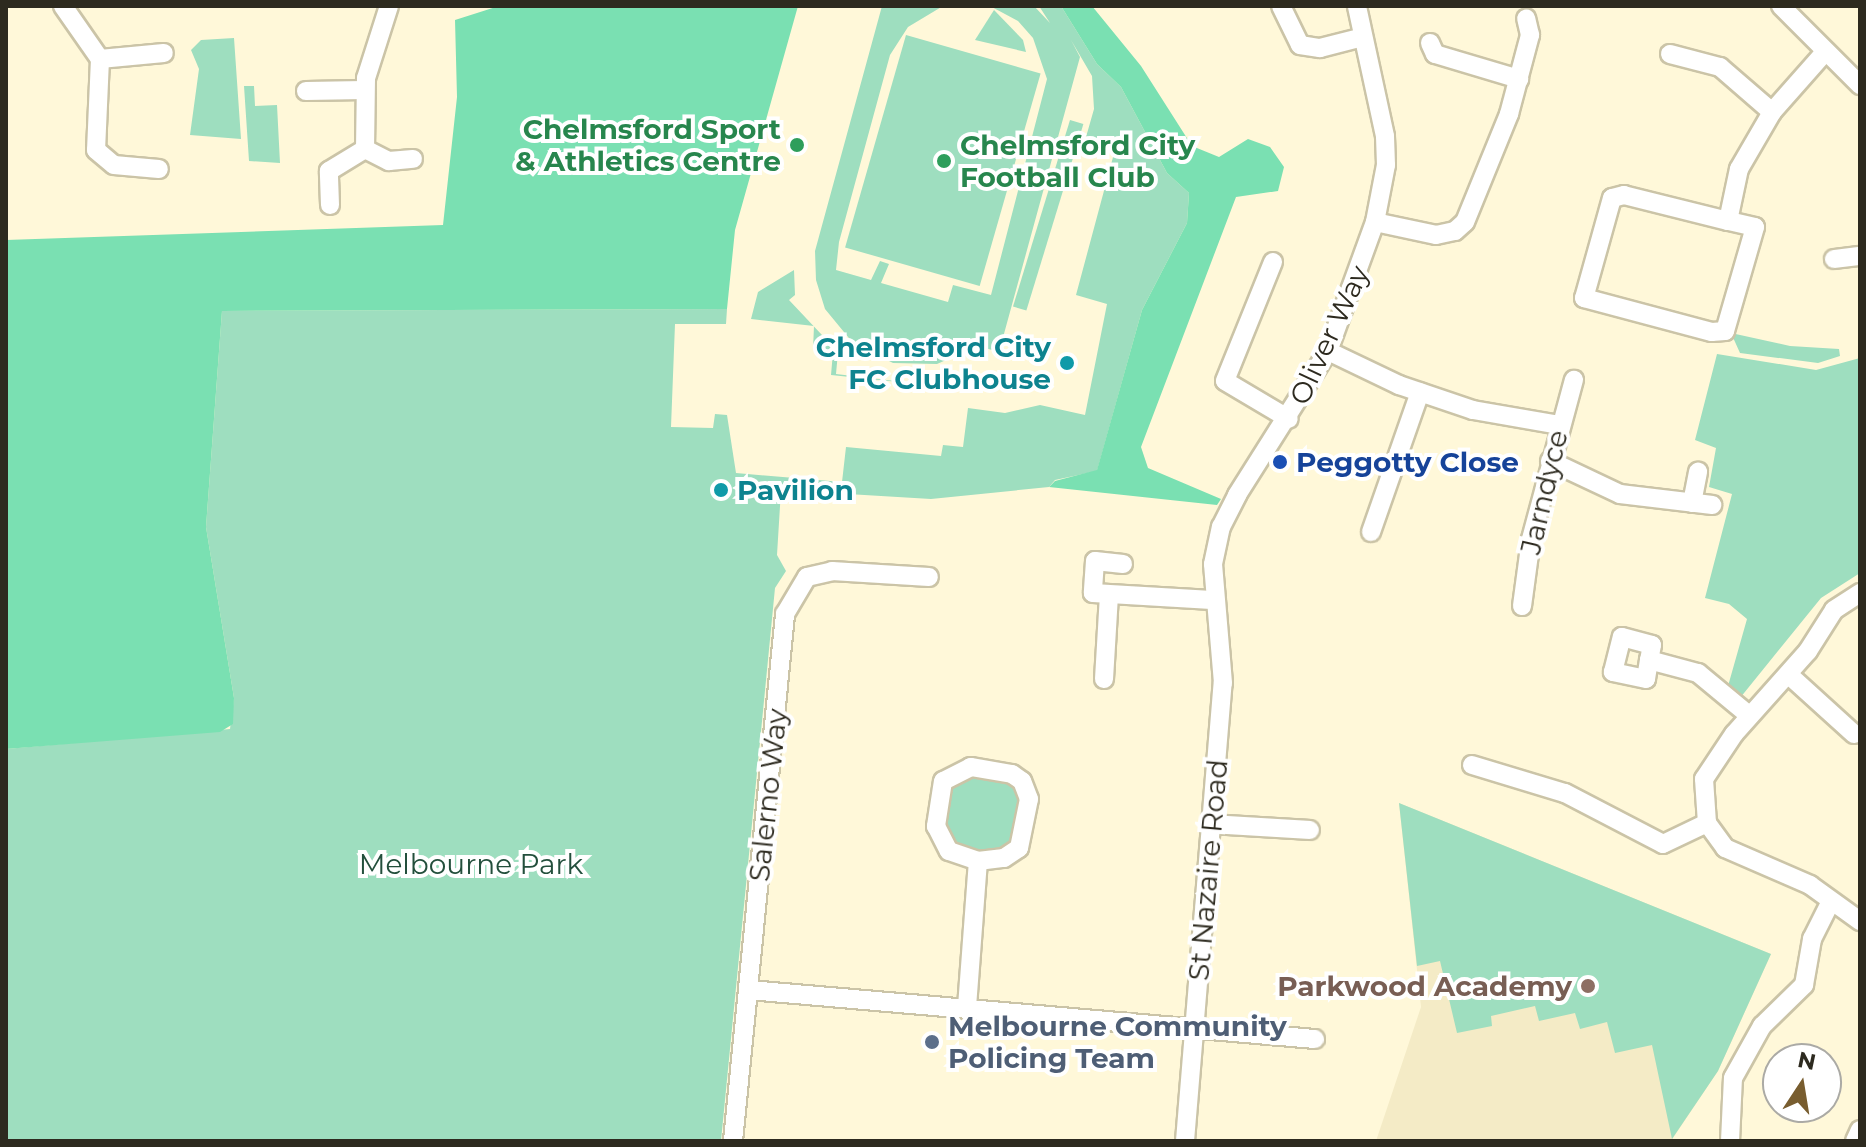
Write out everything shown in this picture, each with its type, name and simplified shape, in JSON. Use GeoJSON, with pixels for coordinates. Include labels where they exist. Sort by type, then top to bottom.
{"type":"FeatureCollection","features":[{"type":"Feature","properties":{"kind":"street"},"geometry":{"type":"LineString","coordinates":[[63,6],[100,59],[96,150],[114,165],[159,169]]}},
{"type":"Feature","properties":{"kind":"street"},"geometry":{"type":"LineString","coordinates":[[365,149],[364,90],[389,6]]}},
{"type":"Feature","properties":{"kind":"street"},"geometry":{"type":"LineString","coordinates":[[1281,6],[1300,45],[1320,48],[1363,37]]}},
{"type":"Feature","properties":{"kind":"street","name":"Oliver Way"},"geometry":{"type":"LineString","coordinates":[[1223,646],[1212,600],[1221,527],[1328,351],[1375,222],[1386,165],[1385,136],[1357,6]]}},
{"type":"Feature","properties":{"kind":"street"},"geometry":{"type":"LineString","coordinates":[[1781,6],[1860,85]]}},
{"type":"Feature","properties":{"kind":"street"},"geometry":{"type":"LineString","coordinates":[[1375,222],[1436,235],[1455,231],[1465,222],[1519,79],[1530,35],[1526,18]]}},
{"type":"Feature","properties":{"kind":"street"},"geometry":{"type":"LineString","coordinates":[[1430,43],[1444,57],[1519,79]]}},
{"type":"Feature","properties":{"kind":"street"},"geometry":{"type":"LineString","coordinates":[[1728,221],[1739,169],[1772,112],[1825,52]]}},
{"type":"Feature","properties":{"kind":"street"},"geometry":{"type":"LineString","coordinates":[[100,59],[164,53]]}},
{"type":"Feature","properties":{"kind":"street"},"geometry":{"type":"LineString","coordinates":[[1670,54],[1720,67],[1772,112]]}},
{"type":"Feature","properties":{"kind":"street"},"geometry":{"type":"LineString","coordinates":[[306,91],[364,90]]}},
{"type":"Feature","properties":{"kind":"street"},"geometry":{"type":"LineString","coordinates":[[365,149],[389,161],[413,159]]}},
{"type":"Feature","properties":{"kind":"street"},"geometry":{"type":"LineString","coordinates":[[330,205],[329,171],[365,149]]}},
{"type":"Feature","properties":{"kind":"street"},"geometry":{"type":"LineString","coordinates":[[1624,195],[1728,221],[1755,227],[1725,331],[1712,332],[1584,298],[1612,198],[1624,195]]}},
{"type":"Feature","properties":{"kind":"street"},"geometry":{"type":"LineString","coordinates":[[1834,259],[1860,256]]}},
{"type":"Feature","properties":{"kind":"street"},"geometry":{"type":"LineString","coordinates":[[1273,262],[1225,381],[1289,419]]}},
{"type":"Feature","properties":{"kind":"street"},"geometry":{"type":"LineString","coordinates":[[1328,351],[1420,392],[1473,410],[1559,425]]}},
{"type":"Feature","properties":{"kind":"street","name":"Jarndyce"},"geometry":{"type":"LineString","coordinates":[[1522,606],[1531,539],[1559,425],[1574,380]]}},
{"type":"Feature","properties":{"kind":"street"},"geometry":{"type":"LineString","coordinates":[[1371,532],[1420,392]]}},
{"type":"Feature","properties":{"kind":"street"},"geometry":{"type":"LineString","coordinates":[[1550,461],[1620,494],[1712,505]]}},
{"type":"Feature","properties":{"kind":"street"},"geometry":{"type":"LineString","coordinates":[[1692,503],[1698,472]]}},
{"type":"Feature","properties":{"kind":"street"},"geometry":{"type":"LineString","coordinates":[[1123,564],[1095,561],[1093,593],[1212,600]]}},
{"type":"Feature","properties":{"kind":"street","name":"Salerno Way"},"geometry":{"type":"LineString","coordinates":[[733,1141],[785,614],[793,592],[807,577],[832,571],[929,577]]}},
{"type":"Feature","properties":{"kind":"street"},"geometry":{"type":"LineString","coordinates":[[1860,593],[1834,610],[1789,675],[1750,716],[1704,779],[1707,823],[1725,848],[1784,871],[1860,921]]}},
{"type":"Feature","properties":{"kind":"street"},"geometry":{"type":"LineString","coordinates":[[1104,679],[1109,595]]}},
{"type":"Feature","properties":{"kind":"street","name":"St Nazaire Road"},"geometry":{"type":"LineString","coordinates":[[1185,1141],[1223,646]]}},
{"type":"Feature","properties":{"kind":"street"},"geometry":{"type":"LineString","coordinates":[[1649,660],[1698,673],[1750,716]]}},
{"type":"Feature","properties":{"kind":"street"},"geometry":{"type":"LineString","coordinates":[[1789,675],[1854,734]]}},
{"type":"Feature","properties":{"kind":"street"},"geometry":{"type":"LineString","coordinates":[[1472,765],[1565,793],[1663,844],[1707,823]]}},
{"type":"Feature","properties":{"kind":"street"},"geometry":{"type":"LineString","coordinates":[[971,767],[1012,774],[1022,781],[1029,799],[1019,848],[1004,858],[978,861],[949,851],[936,826],[943,781],[971,767]]}},
{"type":"Feature","properties":{"kind":"street"},"geometry":{"type":"LineString","coordinates":[[1211,824],[1310,830]]}},
{"type":"Feature","properties":{"kind":"street"},"geometry":{"type":"LineString","coordinates":[[967,1007],[978,861]]}},
{"type":"Feature","properties":{"kind":"street"},"geometry":{"type":"LineString","coordinates":[[1730,1141],[1733,1078],[1762,1026],[1804,985],[1812,939],[1831,901]]}},
{"type":"Feature","properties":{"kind":"street"},"geometry":{"type":"LineString","coordinates":[[749,990],[1195,1026],[1315,1039]]}},
{"type":"Feature","properties":{"kind":"street"},"geometry":{"type":"LineString","coordinates":[[1855,1141],[1860,1130]]}},
{"type":"Feature","properties":{"kind":"shaded area","name":"Parkwood Academy"},"geometry":{"type":"Polygon","coordinates":[[[1399,803],[1771,954],[1718,1071],[1671,1141],[1376,1141],[1421,1007],[1399,803]]]}},
{"type":"Feature","properties":{"kind":"green space"},"geometry":{"type":"Polygon","coordinates":[[[499,6],[798,6],[735,230],[727,309],[222,311],[206,527],[234,698],[233,724],[220,732],[6,749],[6,240],[443,225],[457,97],[455,20],[499,6]]]}},
{"type":"Feature","properties":{"kind":"green space","name":"Melbourne Park"},"geometry":{"type":"Polygon","coordinates":[[[882,6],[943,6],[908,27],[890,55],[839,242],[836,270],[871,280],[880,261],[889,264],[881,283],[948,302],[953,285],[991,295],[1047,79],[1033,38],[1018,21],[990,6],[1034,6],[1050,23],[1039,6],[1061,6],[1097,64],[1121,87],[1167,173],[1189,193],[1187,223],[1142,310],[1097,471],[1055,480],[1049,487],[931,499],[781,490],[777,555],[786,571],[775,588],[721,1141],[6,1141],[6,749],[230,729],[234,698],[206,527],[222,311],[727,309],[726,324],[675,324],[671,427],[713,428],[715,414],[727,415],[736,473],[842,482],[846,447],[941,456],[943,445],[963,447],[968,408],[1005,413],[1040,405],[1085,415],[1107,304],[1076,295],[1116,146],[1086,137],[1094,109],[1092,76],[1071,40],[1080,57],[999,352],[978,346],[937,364],[893,363],[853,343],[825,309],[816,280],[815,251],[882,6]]]}},
{"type":"Feature","properties":{"kind":"green space"},"geometry":{"type":"Polygon","coordinates":[[[1061,6],[1092,6],[1141,66],[1192,146],[1219,157],[1248,139],[1270,147],[1284,167],[1278,191],[1236,197],[1141,447],[1148,468],[1221,499],[1217,505],[1049,487],[1055,481],[1097,470],[1142,310],[1187,223],[1189,193],[1167,173],[1121,87],[1097,64],[1061,6]]]}},
{"type":"Feature","properties":{"kind":"green space"},"geometry":{"type":"Polygon","coordinates":[[[994,10],[1023,40],[1026,52],[975,40],[994,10]]]}},
{"type":"Feature","properties":{"kind":"green space","name":"Chelmsford City Football Club"},"geometry":{"type":"Polygon","coordinates":[[[906,35],[1041,74],[980,286],[845,247],[906,35]]]}},
{"type":"Feature","properties":{"kind":"green space"},"geometry":{"type":"Polygon","coordinates":[[[234,38],[241,139],[190,135],[199,69],[191,50],[201,40],[234,38]]]}},
{"type":"Feature","properties":{"kind":"green space"},"geometry":{"type":"Polygon","coordinates":[[[244,86],[254,86],[255,106],[277,105],[280,163],[249,161],[244,86]]]}},
{"type":"Feature","properties":{"kind":"green space"},"geometry":{"type":"Polygon","coordinates":[[[1070,120],[1083,124],[1026,311],[1013,306],[1070,120]]]}},
{"type":"Feature","properties":{"kind":"green space"},"geometry":{"type":"Polygon","coordinates":[[[794,270],[795,295],[789,300],[813,326],[751,319],[758,292],[794,270]]]}},
{"type":"Feature","properties":{"kind":"green space"},"geometry":{"type":"Polygon","coordinates":[[[814,327],[838,352],[836,374],[937,386],[831,375],[833,352],[813,349],[814,327]]]}},
{"type":"Feature","properties":{"kind":"green space"},"geometry":{"type":"Polygon","coordinates":[[[1731,333],[1790,346],[1839,349],[1840,356],[1818,363],[1740,353],[1731,333]]]}},
{"type":"Feature","properties":{"kind":"green space"},"geometry":{"type":"Polygon","coordinates":[[[1717,354],[1816,370],[1860,358],[1860,573],[1821,598],[1740,698],[1728,686],[1747,619],[1729,604],[1705,598],[1732,494],[1709,487],[1716,448],[1695,440],[1717,354]]]}},
{"type":"Feature","properties":{"kind":"green space"},"geometry":{"type":"Polygon","coordinates":[[[974,773],[990,773],[1011,784],[1022,805],[1022,821],[1011,842],[990,853],[974,853],[960,847],[948,835],[942,821],[942,805],[948,791],[960,779],[974,773]]]}},
{"type":"Feature","properties":{"kind":"green space","name":"Parkwood Academy"},"geometry":{"type":"Polygon","coordinates":[[[1399,803],[1771,954],[1718,1071],[1672,1139],[1652,1045],[1615,1053],[1607,1022],[1580,1029],[1575,1013],[1539,1021],[1535,1006],[1491,1016],[1492,1026],[1457,1033],[1440,961],[1417,966],[1399,803]]]}},
{"type":"Feature","properties":{"kind":"place","name":"Chelmsford Sport & Athletics Centre"},"geometry":{"type":"Point","coordinates":[797,145]}},
{"type":"Feature","properties":{"kind":"place","name":"Chelmsford City Football Club"},"geometry":{"type":"Point","coordinates":[944,161]}},
{"type":"Feature","properties":{"kind":"place","name":"Chelmsford City FC Clubhouse"},"geometry":{"type":"Point","coordinates":[1067,363]}},
{"type":"Feature","properties":{"kind":"place","name":"Peggotty Close"},"geometry":{"type":"Point","coordinates":[1280,462]}},
{"type":"Feature","properties":{"kind":"place","name":"Pavilion"},"geometry":{"type":"Point","coordinates":[721,490]}},
{"type":"Feature","properties":{"kind":"place","name":"Parkwood Academy"},"geometry":{"type":"Point","coordinates":[1588,986]}},
{"type":"Feature","properties":{"kind":"place","name":"Melbourne Community Policing Team"},"geometry":{"type":"Point","coordinates":[932,1042]}}]}
